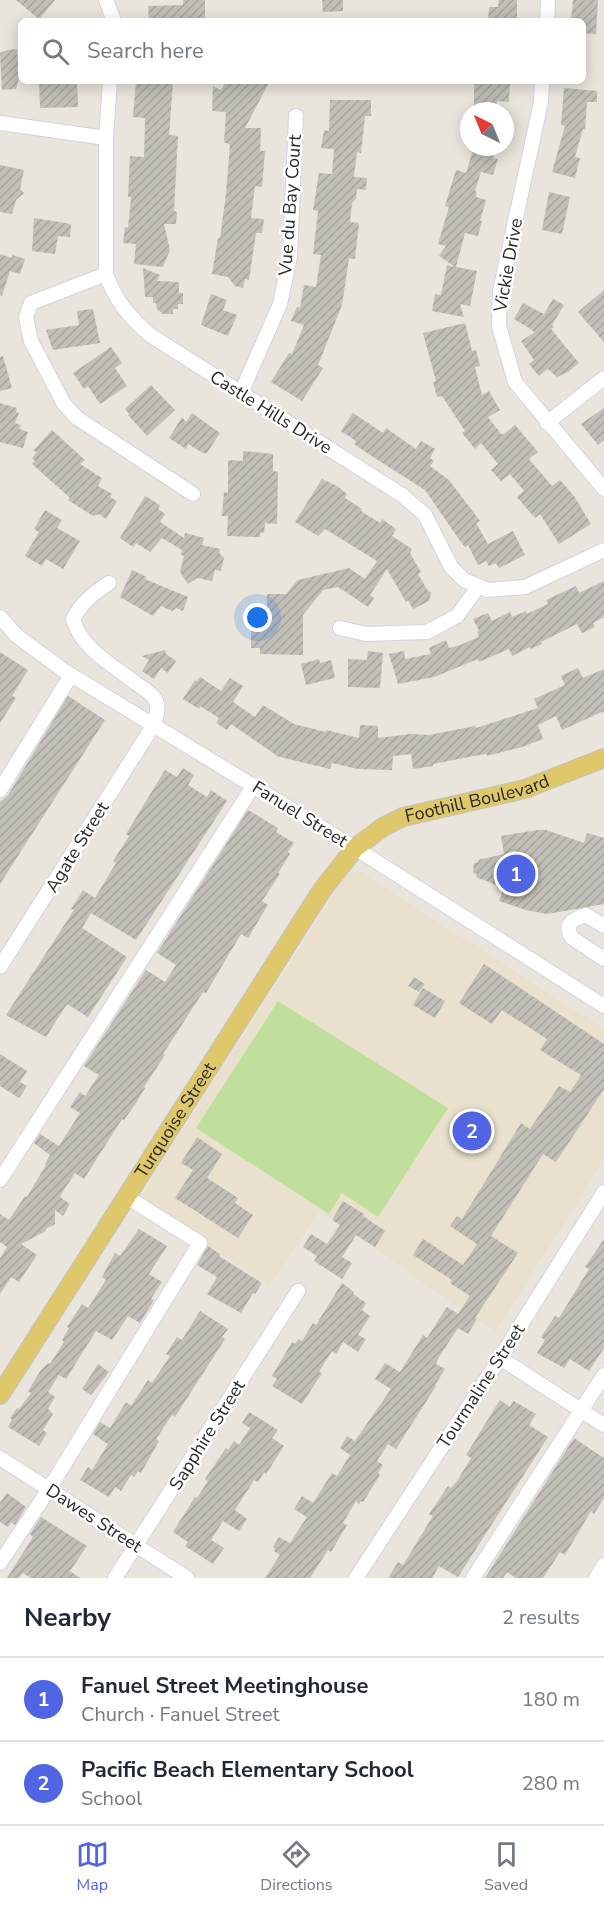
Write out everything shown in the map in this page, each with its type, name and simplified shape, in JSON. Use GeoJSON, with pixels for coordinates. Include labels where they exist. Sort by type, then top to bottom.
{"type":"FeatureCollection","features":[{"type":"Feature","properties":{"kind":"main road","name":"Foothill Boulevard"},"geometry":{"type":"LineString","coordinates":[[355,848],[382,827],[403,817],[525,789],[604,758]]}},
{"type":"Feature","properties":{"kind":"main road","name":"Turquoise Street"},"geometry":{"type":"LineString","coordinates":[[0,1395],[322,890],[355,848]]}},
{"type":"Feature","properties":{"kind":"street"},"geometry":{"type":"LineString","coordinates":[[106,0],[113,18]]}},
{"type":"Feature","properties":{"kind":"street"},"geometry":{"type":"LineString","coordinates":[[547,18],[548,0]]}},
{"type":"Feature","properties":{"kind":"street","name":"Castle Hills Drive"},"geometry":{"type":"LineString","coordinates":[[110,84],[106,138],[106,274],[111,290],[129,317],[150,335],[402,495],[425,515],[452,567],[464,580],[478,587]]}},
{"type":"Feature","properties":{"kind":"street","name":"Vickie Drive"},"geometry":{"type":"LineString","coordinates":[[542,84],[541,102],[500,291],[498,326],[515,382],[604,489]]}},
{"type":"Feature","properties":{"kind":"street","name":"Vue du Bay Court"},"geometry":{"type":"LineString","coordinates":[[241,393],[280,304],[290,256],[296,116]]}},
{"type":"Feature","properties":{"kind":"street"},"geometry":{"type":"LineString","coordinates":[[0,123],[106,138]]}},
{"type":"Feature","properties":{"kind":"street"},"geometry":{"type":"LineString","coordinates":[[106,274],[31,303],[26,317],[31,341],[64,404],[77,418],[193,494]]}},
{"type":"Feature","properties":{"kind":"street"},"geometry":{"type":"LineString","coordinates":[[547,423],[604,378]]}},
{"type":"Feature","properties":{"kind":"street"},"geometry":{"type":"LineString","coordinates":[[340,628],[366,634],[427,632],[457,616],[478,587],[488,590],[525,587],[604,550]]}},
{"type":"Feature","properties":{"kind":"street"},"geometry":{"type":"LineString","coordinates":[[109,583],[92,594],[78,609],[73,619],[76,630],[90,648],[155,699],[158,712],[153,726]]}},
{"type":"Feature","properties":{"kind":"street","name":"Fanuel Street"},"geometry":{"type":"LineString","coordinates":[[0,617],[17,636],[71,675],[254,785],[604,1006]]}},
{"type":"Feature","properties":{"kind":"street"},"geometry":{"type":"LineString","coordinates":[[0,790],[71,675]]}},
{"type":"Feature","properties":{"kind":"street","name":"Agate Street"},"geometry":{"type":"LineString","coordinates":[[0,967],[5,950],[153,726]]}},
{"type":"Feature","properties":{"kind":"street"},"geometry":{"type":"LineString","coordinates":[[0,1180],[254,785]]}},
{"type":"Feature","properties":{"kind":"street"},"geometry":{"type":"LineString","coordinates":[[604,912],[572,920],[568,933],[604,959]]}},
{"type":"Feature","properties":{"kind":"street"},"geometry":{"type":"LineString","coordinates":[[586,915],[604,926]]}},
{"type":"Feature","properties":{"kind":"street","name":"Tourmaline Street"},"geometry":{"type":"LineString","coordinates":[[357,1578],[500,1358],[604,1192]]}},
{"type":"Feature","properties":{"kind":"street"},"geometry":{"type":"LineString","coordinates":[[0,1563],[49,1489],[200,1243],[127,1197]]}},
{"type":"Feature","properties":{"kind":"street","name":"Sapphire Street"},"geometry":{"type":"LineString","coordinates":[[115,1578],[298,1291]]}},
{"type":"Feature","properties":{"kind":"street"},"geometry":{"type":"LineString","coordinates":[[500,1358],[604,1425]]}},
{"type":"Feature","properties":{"kind":"street"},"geometry":{"type":"LineString","coordinates":[[473,1578],[604,1375]]}},
{"type":"Feature","properties":{"kind":"street","name":"Dawes Street"},"geometry":{"type":"LineString","coordinates":[[0,1458],[187,1578]]}},
{"type":"Feature","properties":{"kind":"street"},"geometry":{"type":"LineString","coordinates":[[596,1578],[604,1565]]}},
{"type":"Feature","properties":{"kind":"shaded area"},"geometry":{"type":"Polygon","coordinates":[[[360,872],[604,1029],[604,1160],[495,1332],[320,1211],[269,1285],[139,1201],[347,874],[360,872]]]}},
{"type":"Feature","properties":{"kind":"green space"},"geometry":{"type":"Polygon","coordinates":[[[278,1001],[448,1108],[378,1217],[342,1193],[329,1214],[196,1128],[278,1001]]]}},
{"type":"Feature","properties":{"kind":"building"},"geometry":{"type":"Polygon","coordinates":[[[16,0],[55,0],[38,18],[16,0]]]}},
{"type":"Feature","properties":{"kind":"building"},"geometry":{"type":"Polygon","coordinates":[[[183,0],[205,0],[205,18],[149,18],[148,6],[183,5],[183,0]]]}},
{"type":"Feature","properties":{"kind":"building"},"geometry":{"type":"Polygon","coordinates":[[[322,0],[343,0],[343,11],[323,12],[322,0]]]}},
{"type":"Feature","properties":{"kind":"building"},"geometry":{"type":"Polygon","coordinates":[[[499,0],[517,0],[517,18],[488,18],[489,7],[498,7],[499,0]]]}},
{"type":"Feature","properties":{"kind":"building"},"geometry":{"type":"Polygon","coordinates":[[[573,0],[598,0],[596,34],[586,33],[586,18],[571,18],[573,0]]]}},
{"type":"Feature","properties":{"kind":"building"},"geometry":{"type":"Polygon","coordinates":[[[17,49],[18,82],[16,89],[2,90],[0,53],[17,49]]]}},
{"type":"Feature","properties":{"kind":"building"},"geometry":{"type":"Polygon","coordinates":[[[39,84],[77,84],[78,107],[40,108],[39,84]]]}},
{"type":"Feature","properties":{"kind":"building"},"geometry":{"type":"Polygon","coordinates":[[[136,84],[173,84],[169,135],[178,136],[174,211],[177,212],[176,224],[164,224],[170,250],[163,267],[134,264],[136,244],[123,243],[125,227],[128,228],[131,197],[128,197],[130,156],[144,157],[145,118],[133,117],[136,84]]]}},
{"type":"Feature","properties":{"kind":"building"},"geometry":{"type":"Polygon","coordinates":[[[224,84],[268,84],[245,128],[261,128],[260,151],[265,151],[262,187],[255,186],[251,218],[264,219],[262,233],[256,233],[249,280],[245,279],[243,288],[235,286],[228,277],[212,274],[218,238],[220,238],[230,145],[224,142],[226,112],[212,111],[213,86],[221,90],[224,84]]]}},
{"type":"Feature","properties":{"kind":"building"},"geometry":{"type":"Polygon","coordinates":[[[474,84],[510,84],[509,102],[474,102],[474,84]]]}},
{"type":"Feature","properties":{"kind":"building"},"geometry":{"type":"Polygon","coordinates":[[[564,88],[597,91],[597,102],[587,102],[585,129],[583,129],[575,157],[580,158],[575,178],[552,172],[565,126],[561,125],[564,88]]]}},
{"type":"Feature","properties":{"kind":"building"},"geometry":{"type":"Polygon","coordinates":[[[330,100],[371,100],[371,116],[365,116],[361,153],[357,152],[354,177],[367,178],[366,190],[357,189],[356,199],[352,203],[350,222],[359,223],[355,259],[349,258],[342,305],[318,365],[323,368],[302,401],[271,382],[289,353],[292,354],[304,325],[291,321],[297,307],[300,308],[304,285],[316,287],[321,255],[313,254],[318,211],[313,210],[319,173],[332,174],[334,149],[321,148],[324,130],[329,131],[330,100]]]}},
{"type":"Feature","properties":{"kind":"building"},"geometry":{"type":"Polygon","coordinates":[[[471,156],[494,156],[493,158],[498,159],[493,175],[481,172],[475,191],[477,192],[476,197],[486,200],[480,221],[482,221],[478,236],[465,233],[456,267],[477,271],[470,306],[460,304],[464,317],[432,311],[435,294],[441,295],[447,265],[455,267],[439,256],[446,246],[438,244],[449,207],[445,206],[456,170],[466,173],[471,156]]]}},
{"type":"Feature","properties":{"kind":"building"},"geometry":{"type":"Polygon","coordinates":[[[0,165],[24,170],[20,189],[24,193],[16,200],[12,214],[0,212],[0,165]]]}},
{"type":"Feature","properties":{"kind":"building"},"geometry":{"type":"Polygon","coordinates":[[[549,192],[570,197],[562,234],[542,230],[549,192]]]}},
{"type":"Feature","properties":{"kind":"building"},"geometry":{"type":"Polygon","coordinates":[[[34,218],[71,224],[70,237],[58,236],[55,254],[32,251],[34,218]]]}},
{"type":"Feature","properties":{"kind":"building"},"geometry":{"type":"Polygon","coordinates":[[[0,254],[25,259],[20,274],[10,271],[2,296],[0,295],[0,254]]]}},
{"type":"Feature","properties":{"kind":"building"},"geometry":{"type":"Polygon","coordinates":[[[143,268],[160,275],[157,281],[179,282],[179,293],[183,293],[183,304],[178,304],[178,309],[173,309],[173,314],[163,314],[157,309],[156,303],[153,303],[153,297],[145,297],[143,268]]]}},
{"type":"Feature","properties":{"kind":"building"},"geometry":{"type":"Polygon","coordinates":[[[604,290],[604,342],[578,312],[604,290]]]}},
{"type":"Feature","properties":{"kind":"building"},"geometry":{"type":"Polygon","coordinates":[[[211,294],[227,300],[223,310],[237,315],[228,336],[201,325],[211,294]]]}},
{"type":"Feature","properties":{"kind":"building"},"geometry":{"type":"Polygon","coordinates":[[[553,299],[564,305],[551,329],[579,363],[557,377],[548,369],[539,376],[529,364],[534,360],[521,341],[535,332],[514,319],[523,303],[544,314],[553,299]]]}},
{"type":"Feature","properties":{"kind":"building"},"geometry":{"type":"Polygon","coordinates":[[[93,309],[100,343],[53,350],[46,330],[79,325],[77,311],[93,309]]]}},
{"type":"Feature","properties":{"kind":"building"},"geometry":{"type":"Polygon","coordinates":[[[465,323],[472,351],[476,350],[480,366],[475,367],[482,395],[489,391],[500,410],[488,417],[501,434],[515,425],[538,452],[529,459],[552,486],[560,480],[574,496],[591,524],[559,544],[540,514],[535,518],[517,497],[524,491],[510,474],[501,481],[491,470],[498,464],[481,443],[475,449],[462,433],[465,431],[442,396],[437,397],[433,382],[436,381],[423,333],[465,323]]]}},
{"type":"Feature","properties":{"kind":"building"},"geometry":{"type":"Polygon","coordinates":[[[111,347],[122,363],[115,368],[127,386],[100,404],[88,386],[84,389],[73,373],[111,347]]]}},
{"type":"Feature","properties":{"kind":"building"},"geometry":{"type":"Polygon","coordinates":[[[3,356],[12,388],[0,391],[0,357],[3,356]]]}},
{"type":"Feature","properties":{"kind":"building"},"geometry":{"type":"Polygon","coordinates":[[[151,385],[175,410],[147,436],[125,409],[151,385]]]}},
{"type":"Feature","properties":{"kind":"building"},"geometry":{"type":"Polygon","coordinates":[[[0,403],[17,408],[16,412],[19,413],[15,423],[21,425],[19,429],[28,432],[23,448],[0,442],[0,403]]]}},
{"type":"Feature","properties":{"kind":"building"},"geometry":{"type":"Polygon","coordinates":[[[604,408],[604,440],[598,445],[581,424],[604,408]]]}},
{"type":"Feature","properties":{"kind":"building"},"geometry":{"type":"Polygon","coordinates":[[[192,413],[220,433],[207,453],[188,444],[186,449],[169,438],[182,417],[186,422],[192,413]]]}},
{"type":"Feature","properties":{"kind":"building"},"geometry":{"type":"Polygon","coordinates":[[[353,413],[383,433],[386,428],[416,449],[421,441],[435,449],[430,458],[434,461],[430,466],[449,480],[480,521],[476,523],[488,544],[513,531],[525,555],[499,568],[496,563],[489,566],[486,561],[478,565],[468,545],[465,547],[425,490],[354,444],[356,441],[341,431],[353,413]]]}},
{"type":"Feature","properties":{"kind":"building"},"geometry":{"type":"Polygon","coordinates":[[[52,430],[85,460],[80,464],[102,478],[98,486],[112,494],[110,497],[117,501],[106,519],[99,514],[93,516],[68,500],[70,498],[32,464],[35,461],[32,458],[37,452],[33,451],[52,430]]]}},
{"type":"Feature","properties":{"kind":"building"},"geometry":{"type":"Polygon","coordinates":[[[243,451],[273,454],[273,471],[278,472],[277,524],[265,523],[264,533],[260,532],[260,537],[227,536],[228,516],[222,516],[224,492],[228,493],[228,460],[243,461],[243,451]]]}},
{"type":"Feature","properties":{"kind":"building"},"geometry":{"type":"Polygon","coordinates":[[[322,479],[347,494],[345,498],[362,509],[361,511],[380,523],[382,519],[396,529],[392,536],[412,549],[410,553],[421,572],[418,574],[428,591],[431,592],[429,601],[413,609],[408,600],[406,602],[387,569],[370,595],[374,598],[368,607],[338,587],[323,590],[303,615],[303,655],[260,654],[260,648],[251,648],[251,631],[262,632],[262,616],[264,616],[264,611],[267,611],[267,594],[286,594],[298,580],[349,568],[365,579],[377,561],[325,529],[318,536],[295,522],[322,479]]]}},
{"type":"Feature","properties":{"kind":"building"},"geometry":{"type":"Polygon","coordinates":[[[145,496],[160,505],[158,509],[165,514],[160,522],[184,538],[185,533],[204,538],[202,545],[220,549],[219,553],[224,558],[221,571],[215,570],[212,581],[197,578],[188,584],[180,572],[184,556],[181,555],[182,550],[162,538],[150,552],[136,543],[133,547],[120,538],[145,496]]]}},
{"type":"Feature","properties":{"kind":"building"},"geometry":{"type":"Polygon","coordinates":[[[45,510],[62,520],[57,528],[80,541],[63,569],[46,559],[42,566],[25,556],[39,532],[34,529],[45,510]]]}},
{"type":"Feature","properties":{"kind":"building"},"geometry":{"type":"Polygon","coordinates":[[[132,570],[147,577],[145,579],[188,597],[183,611],[176,608],[172,611],[161,606],[153,616],[120,597],[132,570]]]}},
{"type":"Feature","properties":{"kind":"building"},"geometry":{"type":"Polygon","coordinates":[[[604,581],[604,617],[593,623],[595,627],[582,633],[577,624],[541,642],[542,644],[512,656],[509,649],[434,677],[398,684],[389,654],[404,651],[405,659],[431,654],[429,648],[446,640],[449,648],[460,645],[479,637],[477,632],[479,631],[473,619],[488,613],[492,621],[510,612],[512,617],[526,611],[527,614],[548,604],[546,600],[576,586],[579,593],[604,581]]]}},
{"type":"Feature","properties":{"kind":"building"},"geometry":{"type":"Polygon","coordinates":[[[165,650],[166,654],[176,661],[168,673],[161,668],[154,679],[142,671],[149,660],[142,656],[165,650]]]}},
{"type":"Feature","properties":{"kind":"building"},"geometry":{"type":"Polygon","coordinates":[[[368,651],[383,653],[380,688],[348,687],[348,659],[367,660],[368,651]]]}},
{"type":"Feature","properties":{"kind":"building"},"geometry":{"type":"Polygon","coordinates":[[[0,652],[28,670],[12,696],[16,698],[0,723],[0,652]]]}},
{"type":"Feature","properties":{"kind":"building"},"geometry":{"type":"Polygon","coordinates":[[[319,659],[320,663],[331,660],[335,678],[306,685],[301,664],[319,659]]]}},
{"type":"Feature","properties":{"kind":"building"},"geometry":{"type":"Polygon","coordinates":[[[578,668],[583,678],[604,669],[604,711],[562,730],[556,716],[538,725],[543,739],[522,747],[487,756],[487,754],[479,755],[413,769],[411,754],[393,756],[392,770],[358,769],[332,763],[330,769],[276,756],[231,724],[227,730],[216,723],[219,718],[183,699],[195,680],[197,681],[200,677],[221,691],[230,678],[243,686],[233,702],[255,717],[263,705],[294,724],[359,738],[360,725],[378,726],[378,738],[411,734],[429,735],[475,726],[476,728],[538,708],[534,699],[565,685],[561,676],[578,668]]]}},
{"type":"Feature","properties":{"kind":"building"},"geometry":{"type":"Polygon","coordinates":[[[68,696],[105,720],[0,884],[0,802],[8,795],[68,696]]]}},
{"type":"Feature","properties":{"kind":"building"},"geometry":{"type":"Polygon","coordinates":[[[183,768],[194,775],[188,785],[207,797],[211,790],[227,801],[136,940],[91,913],[82,928],[127,957],[88,1017],[67,1004],[46,1037],[6,1015],[74,910],[71,909],[83,890],[95,898],[116,863],[113,861],[129,836],[126,834],[165,770],[177,777],[183,768]]]}},
{"type":"Feature","properties":{"kind":"building"},"geometry":{"type":"Polygon","coordinates":[[[248,810],[278,828],[276,832],[294,843],[278,873],[280,874],[262,901],[268,905],[248,938],[241,934],[206,993],[203,992],[163,1054],[165,1055],[136,1103],[124,1120],[122,1119],[84,1179],[75,1173],[60,1197],[70,1204],[63,1216],[55,1210],[55,1224],[21,1244],[37,1255],[19,1282],[11,1277],[0,1294],[0,1258],[7,1247],[0,1242],[0,1214],[9,1220],[25,1196],[27,1197],[50,1155],[34,1143],[40,1134],[59,1146],[80,1113],[70,1107],[80,1092],[85,1096],[99,1075],[84,1066],[146,970],[165,982],[176,965],[157,953],[248,810]]]}},
{"type":"Feature","properties":{"kind":"building"},"geometry":{"type":"Polygon","coordinates":[[[546,830],[584,843],[587,833],[604,838],[604,904],[547,914],[526,910],[499,901],[504,888],[476,877],[477,874],[473,873],[474,863],[479,862],[478,860],[504,854],[501,836],[546,830]]]}},
{"type":"Feature","properties":{"kind":"building"},"geometry":{"type":"Polygon","coordinates":[[[484,964],[604,1044],[604,1089],[556,1162],[543,1154],[491,1236],[518,1253],[475,1318],[477,1319],[468,1334],[458,1328],[439,1357],[436,1364],[445,1369],[436,1386],[396,1449],[388,1444],[377,1461],[383,1465],[378,1473],[380,1475],[363,1502],[359,1504],[356,1501],[343,1523],[347,1525],[331,1552],[328,1550],[310,1578],[265,1578],[280,1555],[274,1551],[273,1547],[279,1537],[290,1543],[307,1517],[294,1509],[302,1496],[313,1503],[332,1473],[337,1476],[350,1455],[340,1448],[347,1436],[355,1441],[391,1389],[375,1379],[385,1363],[400,1372],[423,1335],[427,1338],[447,1307],[458,1314],[470,1296],[450,1283],[452,1280],[413,1255],[423,1239],[463,1265],[477,1244],[450,1226],[457,1216],[462,1219],[521,1123],[530,1129],[559,1086],[570,1092],[581,1075],[540,1050],[547,1039],[502,1010],[492,1024],[459,1003],[484,964]]]}},
{"type":"Feature","properties":{"kind":"building"},"geometry":{"type":"Polygon","coordinates":[[[414,977],[425,984],[419,992],[408,986],[414,977]]]}},
{"type":"Feature","properties":{"kind":"building"},"geometry":{"type":"Polygon","coordinates":[[[423,988],[445,1001],[435,1018],[413,1005],[423,988]]]}},
{"type":"Feature","properties":{"kind":"building"},"geometry":{"type":"Polygon","coordinates":[[[0,1054],[27,1071],[20,1082],[27,1086],[19,1098],[0,1086],[0,1054]]]}},
{"type":"Feature","properties":{"kind":"building"},"geometry":{"type":"Polygon","coordinates":[[[197,1137],[222,1154],[207,1178],[238,1198],[235,1203],[253,1215],[238,1238],[175,1198],[193,1170],[181,1163],[197,1137]]]}},
{"type":"Feature","properties":{"kind":"building"},"geometry":{"type":"Polygon","coordinates":[[[343,1201],[385,1231],[375,1247],[356,1235],[342,1257],[352,1263],[342,1279],[314,1261],[317,1256],[303,1247],[311,1234],[327,1244],[340,1225],[332,1220],[343,1201]]]}},
{"type":"Feature","properties":{"kind":"building"},"geometry":{"type":"Polygon","coordinates":[[[139,1229],[167,1246],[149,1274],[162,1282],[151,1299],[154,1300],[140,1323],[128,1316],[112,1340],[96,1331],[66,1379],[59,1375],[48,1392],[55,1397],[48,1409],[53,1414],[43,1430],[47,1433],[39,1446],[8,1427],[12,1419],[10,1418],[31,1393],[28,1391],[41,1370],[48,1363],[50,1364],[64,1342],[62,1340],[69,1328],[67,1327],[82,1304],[88,1308],[106,1280],[102,1277],[115,1253],[120,1256],[139,1229]]]}},
{"type":"Feature","properties":{"kind":"building"},"geometry":{"type":"Polygon","coordinates":[[[604,1239],[604,1348],[589,1371],[570,1359],[564,1368],[537,1353],[545,1340],[541,1337],[555,1316],[559,1318],[589,1269],[585,1267],[604,1239]]]}},
{"type":"Feature","properties":{"kind":"building"},"geometry":{"type":"Polygon","coordinates":[[[208,1246],[220,1254],[219,1256],[262,1283],[241,1313],[207,1294],[217,1277],[197,1265],[208,1246]]]}},
{"type":"Feature","properties":{"kind":"building"},"geometry":{"type":"Polygon","coordinates":[[[342,1283],[366,1303],[362,1310],[370,1316],[358,1335],[366,1339],[358,1352],[343,1342],[336,1354],[332,1351],[319,1372],[322,1373],[302,1404],[272,1386],[277,1379],[272,1376],[292,1342],[295,1344],[299,1339],[302,1341],[313,1323],[316,1325],[342,1283]]]}},
{"type":"Feature","properties":{"kind":"building"},"geometry":{"type":"Polygon","coordinates":[[[200,1311],[228,1329],[222,1337],[225,1339],[175,1417],[172,1415],[156,1439],[159,1441],[141,1473],[138,1471],[134,1477],[131,1475],[121,1491],[115,1487],[109,1497],[80,1480],[88,1467],[92,1470],[108,1444],[93,1434],[100,1422],[110,1428],[126,1402],[131,1406],[148,1380],[152,1383],[170,1356],[166,1354],[177,1337],[182,1340],[200,1311]]]}},
{"type":"Feature","properties":{"kind":"building"},"geometry":{"type":"Polygon","coordinates":[[[98,1364],[109,1372],[91,1395],[82,1389],[98,1364]]]}},
{"type":"Feature","properties":{"kind":"building"},"geometry":{"type":"Polygon","coordinates":[[[500,1400],[510,1407],[513,1401],[536,1414],[529,1425],[548,1437],[458,1577],[439,1566],[432,1578],[388,1578],[398,1562],[403,1565],[433,1516],[429,1514],[448,1486],[451,1488],[457,1481],[471,1458],[466,1455],[500,1400]]]}},
{"type":"Feature","properties":{"kind":"building"},"geometry":{"type":"Polygon","coordinates":[[[249,1412],[278,1430],[272,1438],[284,1446],[266,1474],[264,1472],[258,1482],[254,1480],[235,1510],[247,1519],[239,1531],[223,1521],[211,1540],[224,1548],[213,1564],[185,1546],[188,1542],[173,1532],[208,1481],[205,1479],[226,1448],[228,1450],[234,1441],[239,1445],[250,1428],[242,1423],[249,1412]]]}},
{"type":"Feature","properties":{"kind":"building"},"geometry":{"type":"Polygon","coordinates":[[[574,1438],[604,1458],[604,1498],[594,1514],[591,1511],[565,1555],[560,1552],[543,1578],[516,1578],[507,1572],[503,1578],[485,1578],[574,1438]]]}},
{"type":"Feature","properties":{"kind":"building"},"geometry":{"type":"Polygon","coordinates":[[[7,1493],[26,1507],[15,1525],[11,1522],[8,1527],[0,1522],[0,1503],[7,1493]]]}},
{"type":"Feature","properties":{"kind":"building"},"geometry":{"type":"Polygon","coordinates":[[[41,1517],[87,1546],[70,1571],[80,1578],[31,1578],[23,1573],[19,1578],[7,1578],[33,1537],[30,1534],[41,1517]]]}},
{"type":"Feature","properties":{"kind":"place","name":"Fanuel Street Meetinghouse"},"geometry":{"type":"Point","coordinates":[516,874]}},
{"type":"Feature","properties":{"kind":"place","name":"Pacific Beach Elementary School"},"geometry":{"type":"Point","coordinates":[472,1131]}}]}
